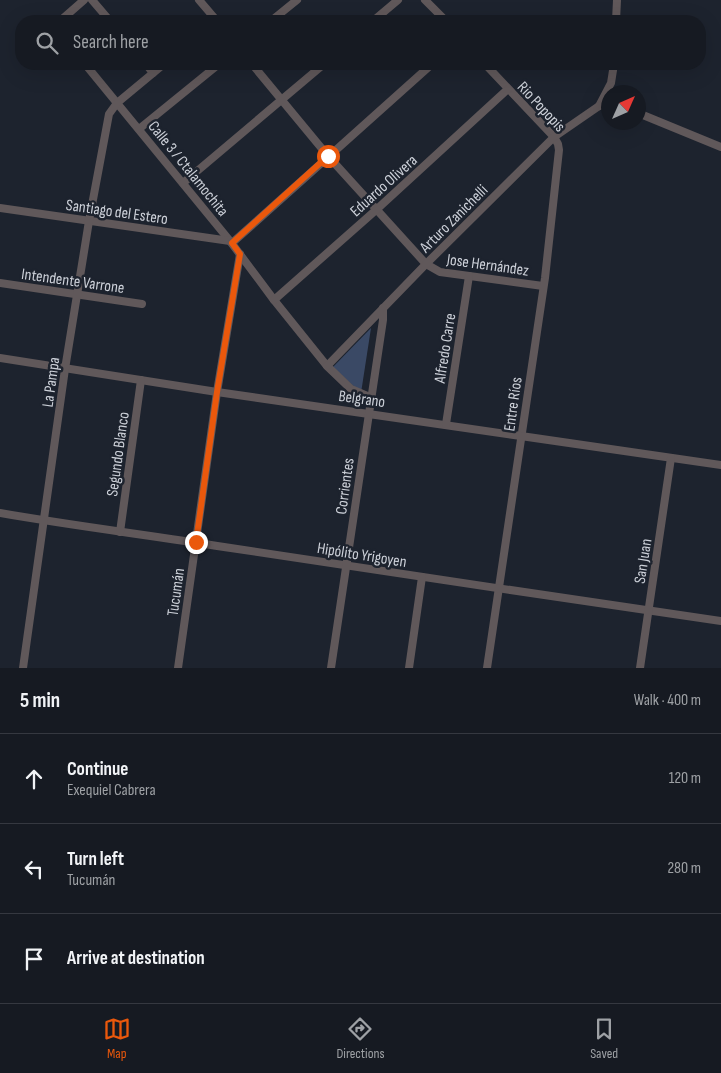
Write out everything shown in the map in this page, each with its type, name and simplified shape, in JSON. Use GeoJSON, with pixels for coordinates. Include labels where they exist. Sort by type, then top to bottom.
{"type":"FeatureCollection","features":[{"type":"Feature","properties":{"kind":"street"},"geometry":{"type":"LineString","coordinates":[[67,15],[84,0]]}},
{"type":"Feature","properties":{"kind":"street"},"geometry":{"type":"LineString","coordinates":[[92,0],[105,15]]}},
{"type":"Feature","properties":{"kind":"street"},"geometry":{"type":"LineString","coordinates":[[199,0],[211,15]]}},
{"type":"Feature","properties":{"kind":"street"},"geometry":{"type":"LineString","coordinates":[[278,15],[297,0]]}},
{"type":"Feature","properties":{"kind":"street"},"geometry":{"type":"LineString","coordinates":[[380,15],[398,0]]}},
{"type":"Feature","properties":{"kind":"street"},"geometry":{"type":"LineString","coordinates":[[425,0],[440,15]]}},
{"type":"Feature","properties":{"kind":"street"},"geometry":{"type":"LineString","coordinates":[[616,15],[617,0]]}},
{"type":"Feature","properties":{"kind":"street","name":"Calle 3 / Ctalamochita"},"geometry":{"type":"LineString","coordinates":[[90,70],[231,242],[274,300],[327,366],[351,388],[372,398]]}},
{"type":"Feature","properties":{"kind":"street"},"geometry":{"type":"LineString","coordinates":[[117,102],[157,70]]}},
{"type":"Feature","properties":{"kind":"street"},"geometry":{"type":"LineString","coordinates":[[138,129],[212,70]]}},
{"type":"Feature","properties":{"kind":"street","name":"Jose Hernández"},"geometry":{"type":"LineString","coordinates":[[257,70],[328,156],[426,264],[440,272],[543,286]]}},
{"type":"Feature","properties":{"kind":"street"},"geometry":{"type":"LineString","coordinates":[[183,183],[317,70]]}},
{"type":"Feature","properties":{"kind":"street"},"geometry":{"type":"LineString","coordinates":[[231,242],[425,70]]}},
{"type":"Feature","properties":{"kind":"street","name":"Rio Popopis"},"geometry":{"type":"LineString","coordinates":[[491,70],[556,141]]}},
{"type":"Feature","properties":{"kind":"street"},"geometry":{"type":"LineString","coordinates":[[599,106],[611,83],[613,70]]}},
{"type":"Feature","properties":{"kind":"street","name":"Eduardo Olivera"},"geometry":{"type":"LineString","coordinates":[[274,300],[508,89]]}},
{"type":"Feature","properties":{"kind":"street","name":"La Pampa"},"geometry":{"type":"LineString","coordinates":[[23,668],[65,369],[89,221],[109,114],[117,102]]}},
{"type":"Feature","properties":{"kind":"street","name":"Arturo Zanichelli"},"geometry":{"type":"LineString","coordinates":[[327,366],[426,264],[556,141],[599,106]]}},
{"type":"Feature","properties":{"kind":"street"},"geometry":{"type":"LineString","coordinates":[[646,115],[721,147]]}},
{"type":"Feature","properties":{"kind":"street","name":"Entre Ríos"},"geometry":{"type":"LineString","coordinates":[[487,668],[543,286],[559,150],[556,141]]}},
{"type":"Feature","properties":{"kind":"street","name":"Santiago del Estero"},"geometry":{"type":"LineString","coordinates":[[0,208],[231,242]]}},
{"type":"Feature","properties":{"kind":"street","name":"Tucumán"},"geometry":{"type":"LineString","coordinates":[[178,668],[217,392],[240,254]]}},
{"type":"Feature","properties":{"kind":"street","name":"Alfredo Carre"},"geometry":{"type":"LineString","coordinates":[[446,424],[469,276]]}},
{"type":"Feature","properties":{"kind":"street","name":"Intendente Varrone"},"geometry":{"type":"LineString","coordinates":[[0,284],[142,304]]}},
{"type":"Feature","properties":{"kind":"street","name":"Corrientes"},"geometry":{"type":"LineString","coordinates":[[331,668],[384,320],[383,308]]}},
{"type":"Feature","properties":{"kind":"street","name":"Belgrano"},"geometry":{"type":"LineString","coordinates":[[0,358],[217,392],[721,465]]}},
{"type":"Feature","properties":{"kind":"street","name":"Segundo Blanco"},"geometry":{"type":"LineString","coordinates":[[120,532],[142,380]]}},
{"type":"Feature","properties":{"kind":"street","name":"San Juan"},"geometry":{"type":"LineString","coordinates":[[640,668],[671,458]]}},
{"type":"Feature","properties":{"kind":"street","name":"Hipólito Yrigoyen"},"geometry":{"type":"LineString","coordinates":[[0,513],[721,620]]}},
{"type":"Feature","properties":{"kind":"street"},"geometry":{"type":"LineString","coordinates":[[409,668],[422,577]]}},
{"type":"Feature","properties":{"kind":"shaded area"},"geometry":{"type":"Polygon","coordinates":[[[371,328],[361,393],[333,367],[371,328]]]}},
{"type":"Feature","properties":{"kind":"route"},"geometry":{"type":"LineString","coordinates":[[196,542],[217,392],[240,254],[232,243],[328,156]]}}]}
